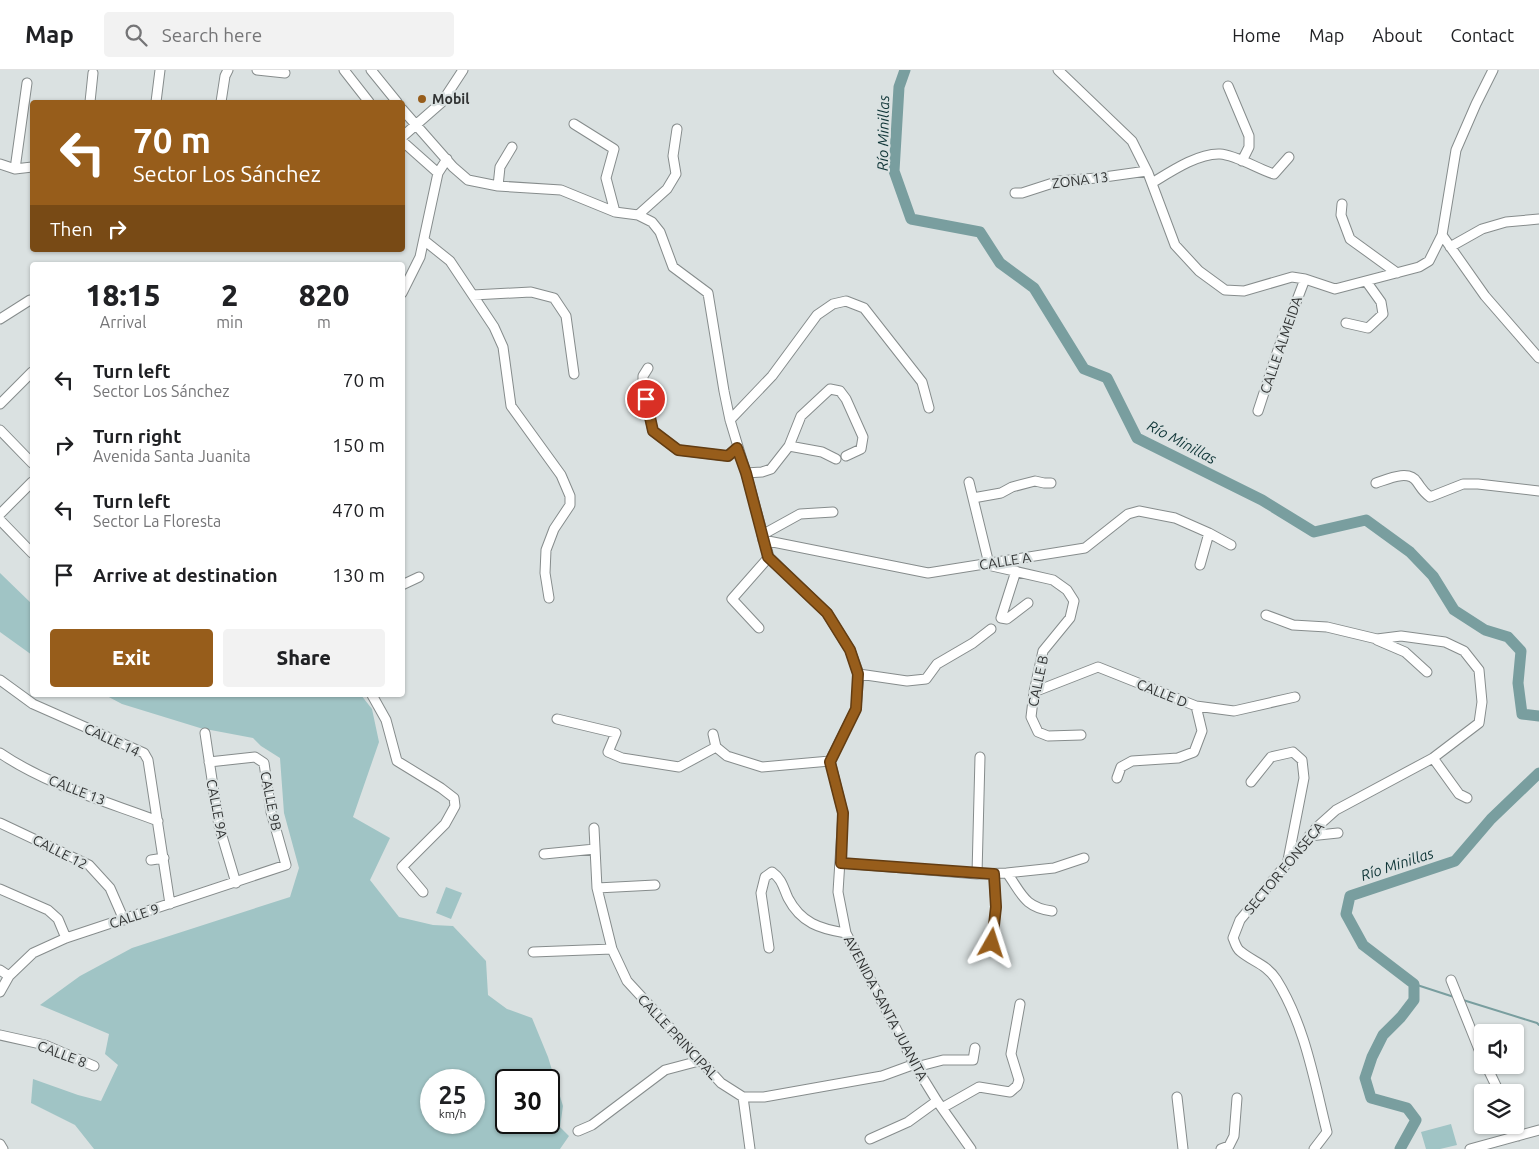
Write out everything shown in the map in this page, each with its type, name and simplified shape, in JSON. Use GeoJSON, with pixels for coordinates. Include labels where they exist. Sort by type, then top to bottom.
{"type":"FeatureCollection","features":[{"type":"Feature","properties":{"kind":"street"},"geometry":{"type":"LineString","coordinates":[[156,100],[160,70]]}},
{"type":"Feature","properties":{"kind":"street"},"geometry":{"type":"LineString","coordinates":[[221,100],[225,76],[228,70]]}},
{"type":"Feature","properties":{"kind":"street"},"geometry":{"type":"LineString","coordinates":[[258,70],[285,74]]}},
{"type":"Feature","properties":{"kind":"street"},"geometry":{"type":"LineString","coordinates":[[344,70],[367,100]]}},
{"type":"Feature","properties":{"kind":"street"},"geometry":{"type":"LineString","coordinates":[[371,70],[395,100]]}},
{"type":"Feature","properties":{"kind":"street"},"geometry":{"type":"LineString","coordinates":[[405,136],[415,124],[442,102],[463,70]]}},
{"type":"Feature","properties":{"kind":"street"},"geometry":{"type":"LineString","coordinates":[[1058,70],[1132,141],[1152,183],[1175,245],[1199,272],[1225,290],[1244,291],[1292,277],[1305,279],[1335,290],[1418,268],[1429,261],[1442,235],[1456,150],[1493,70]]}},
{"type":"Feature","properties":{"kind":"street"},"geometry":{"type":"LineString","coordinates":[[90,100],[93,73]]}},
{"type":"Feature","properties":{"kind":"street"},"geometry":{"type":"LineString","coordinates":[[15,169],[27,82]]}},
{"type":"Feature","properties":{"kind":"street"},"geometry":{"type":"LineString","coordinates":[[1228,86],[1249,136],[1249,147],[1242,161]]}},
{"type":"Feature","properties":{"kind":"street"},"geometry":{"type":"LineString","coordinates":[[405,112],[468,180],[498,186],[561,190],[615,212],[638,215],[652,222],[660,232],[673,267],[708,293],[730,420],[768,557],[827,613],[850,650],[858,674],[856,709],[830,762],[762,767],[727,756],[716,748],[713,734]]}},
{"type":"Feature","properties":{"kind":"street"},"geometry":{"type":"LineString","coordinates":[[574,124],[614,149],[606,178],[615,212]]}},
{"type":"Feature","properties":{"kind":"street"},"geometry":{"type":"LineString","coordinates":[[638,215],[667,189],[676,174],[673,156],[677,129]]}},
{"type":"Feature","properties":{"kind":"street"},"geometry":{"type":"LineString","coordinates":[[405,142],[438,173]]}},
{"type":"Feature","properties":{"kind":"street"},"geometry":{"type":"LineString","coordinates":[[498,186],[500,167],[512,147]]}},
{"type":"Feature","properties":{"kind":"street"},"geometry":{"type":"LineString","coordinates":[[1152,183],[1180,166],[1206,155],[1220,154],[1274,174],[1289,157]]}},
{"type":"Feature","properties":{"kind":"street"},"geometry":{"type":"LineString","coordinates":[[405,287],[420,257],[425,241],[438,173],[447,159]]}},
{"type":"Feature","properties":{"kind":"street"},"geometry":{"type":"LineString","coordinates":[[0,164],[15,169],[30,167]]}},
{"type":"Feature","properties":{"kind":"street","name":"ZONA 13"},"geometry":{"type":"LineString","coordinates":[[1014,193],[1059,181],[1147,171]]}},
{"type":"Feature","properties":{"kind":"street"},"geometry":{"type":"LineString","coordinates":[[1342,204],[1341,215],[1350,239],[1397,273]]}},
{"type":"Feature","properties":{"kind":"street"},"geometry":{"type":"LineString","coordinates":[[1450,247],[1482,229],[1506,222],[1539,219]]}},
{"type":"Feature","properties":{"kind":"street"},"geometry":{"type":"LineString","coordinates":[[1442,235],[1485,296],[1539,358]]}},
{"type":"Feature","properties":{"kind":"street"},"geometry":{"type":"LineString","coordinates":[[425,241],[450,261],[494,327],[503,347],[511,406],[561,475],[570,496],[570,505],[554,529],[546,550],[545,573],[549,598]]}},
{"type":"Feature","properties":{"kind":"street","name":"CALLE ALMEIDA"},"geometry":{"type":"LineString","coordinates":[[1258,411],[1279,347],[1305,279]]}},
{"type":"Feature","properties":{"kind":"street"},"geometry":{"type":"LineString","coordinates":[[1346,323],[1368,328],[1383,314],[1381,302],[1366,281]]}},
{"type":"Feature","properties":{"kind":"street"},"geometry":{"type":"LineString","coordinates":[[473,295],[531,292],[554,298],[566,316],[574,374]]}},
{"type":"Feature","properties":{"kind":"street"},"geometry":{"type":"LineString","coordinates":[[0,319],[30,300]]}},
{"type":"Feature","properties":{"kind":"street"},"geometry":{"type":"LineString","coordinates":[[730,420],[772,376],[817,315],[833,304],[846,301],[864,308],[922,382],[928,408]]}},
{"type":"Feature","properties":{"kind":"street"},"geometry":{"type":"LineString","coordinates":[[648,368],[643,376],[643,388],[653,431],[678,450],[728,456],[737,448]]}},
{"type":"Feature","properties":{"kind":"street"},"geometry":{"type":"LineString","coordinates":[[0,404],[30,375]]}},
{"type":"Feature","properties":{"kind":"street"},"geometry":{"type":"LineString","coordinates":[[746,473],[762,472],[771,469],[789,446],[802,416],[830,389],[840,392],[846,399],[863,437],[861,449],[846,456]]}},
{"type":"Feature","properties":{"kind":"street"},"geometry":{"type":"LineString","coordinates":[[0,430],[30,460]]}},
{"type":"Feature","properties":{"kind":"street"},"geometry":{"type":"LineString","coordinates":[[789,446],[822,452],[836,459]]}},
{"type":"Feature","properties":{"kind":"street"},"geometry":{"type":"LineString","coordinates":[[1376,483],[1399,476],[1408,476],[1416,480],[1422,492],[1430,497],[1463,484],[1539,491]]}},
{"type":"Feature","properties":{"kind":"street"},"geometry":{"type":"LineString","coordinates":[[969,482],[988,564]]}},
{"type":"Feature","properties":{"kind":"street"},"geometry":{"type":"LineString","coordinates":[[973,498],[1001,493],[1012,487],[1034,482],[1051,483]]}},
{"type":"Feature","properties":{"kind":"street"},"geometry":{"type":"LineString","coordinates":[[0,514],[30,484]]}},
{"type":"Feature","properties":{"kind":"street","name":"CALLE A"},"geometry":{"type":"LineString","coordinates":[[762,537],[928,573],[1085,548],[1128,514],[1139,511],[1176,518],[1231,545]]}},
{"type":"Feature","properties":{"kind":"street"},"geometry":{"type":"LineString","coordinates":[[762,537],[800,514],[833,512]]}},
{"type":"Feature","properties":{"kind":"street"},"geometry":{"type":"LineString","coordinates":[[0,520],[30,551]]}},
{"type":"Feature","properties":{"kind":"street"},"geometry":{"type":"LineString","coordinates":[[1200,565],[1209,533]]}},
{"type":"Feature","properties":{"kind":"street"},"geometry":{"type":"LineString","coordinates":[[759,628],[732,599],[768,557]]}},
{"type":"Feature","properties":{"kind":"street","name":"CALLE B"},"geometry":{"type":"LineString","coordinates":[[988,564],[1053,580],[1067,590],[1074,601],[1070,618],[1043,651],[1034,692],[1031,717],[1038,732],[1048,736],[1081,735]]}},
{"type":"Feature","properties":{"kind":"street"},"geometry":{"type":"LineString","coordinates":[[1016,571],[1001,618],[1007,619],[1028,603]]}},
{"type":"Feature","properties":{"kind":"street"},"geometry":{"type":"LineString","coordinates":[[405,584],[419,577]]}},
{"type":"Feature","properties":{"kind":"street"},"geometry":{"type":"LineString","coordinates":[[1266,615],[1293,625],[1327,627],[1377,639],[1405,652],[1427,672]]}},
{"type":"Feature","properties":{"kind":"street"},"geometry":{"type":"LineString","coordinates":[[858,674],[907,681],[926,679],[938,664],[973,643],[991,628]]}},
{"type":"Feature","properties":{"kind":"street","name":"SECTOR FONSECA"},"geometry":{"type":"LineString","coordinates":[[1314,1149],[1327,1132],[1310,1064],[1295,1016],[1275,978],[1263,965],[1238,950],[1233,938],[1240,920],[1316,827],[1336,810],[1433,758],[1478,723],[1482,702],[1479,670],[1464,651],[1445,642],[1400,636],[1377,639]]}},
{"type":"Feature","properties":{"kind":"street","name":"CALLE D"},"geometry":{"type":"LineString","coordinates":[[1034,692],[1098,668],[1196,706],[1234,711],[1295,697]]}},
{"type":"Feature","properties":{"kind":"street","name":"CALLE 14"},"geometry":{"type":"LineString","coordinates":[[0,680],[33,704],[144,753],[148,760],[170,904]]}},
{"type":"Feature","properties":{"kind":"street"},"geometry":{"type":"LineString","coordinates":[[373,697],[386,720],[397,762],[441,788],[454,798],[455,806],[445,824],[402,867],[423,892]]}},
{"type":"Feature","properties":{"kind":"street"},"geometry":{"type":"LineString","coordinates":[[1118,778],[1121,767],[1132,761],[1178,758],[1194,752],[1202,731],[1196,706]]}},
{"type":"Feature","properties":{"kind":"street"},"geometry":{"type":"LineString","coordinates":[[556,719],[616,733],[608,752],[622,758],[679,768],[716,748]]}},
{"type":"Feature","properties":{"kind":"street","name":"CALLE 9A"},"geometry":{"type":"LineString","coordinates":[[205,733],[219,826],[236,882]]}},
{"type":"Feature","properties":{"kind":"street"},"geometry":{"type":"LineString","coordinates":[[1251,782],[1271,757],[1293,752],[1302,760],[1304,778],[1287,863]]}},
{"type":"Feature","properties":{"kind":"street","name":"CALLE 13"},"geometry":{"type":"LineString","coordinates":[[0,753],[13,762],[47,779],[158,821]]}},
{"type":"Feature","properties":{"kind":"street","name":"CALLE 9B"},"geometry":{"type":"LineString","coordinates":[[209,762],[255,757],[264,763],[271,812],[286,865]]}},
{"type":"Feature","properties":{"kind":"street"},"geometry":{"type":"LineString","coordinates":[[977,874],[980,757]]}},
{"type":"Feature","properties":{"kind":"street"},"geometry":{"type":"LineString","coordinates":[[1433,758],[1459,794],[1467,798]]}},
{"type":"Feature","properties":{"kind":"street","name":"AVENIDA SANTA JUANITA"},"geometry":{"type":"LineString","coordinates":[[830,762],[843,813],[838,892],[846,933],[915,1065],[971,1149]]}},
{"type":"Feature","properties":{"kind":"street","name":"CALLE 12"},"geometry":{"type":"LineString","coordinates":[[0,823],[89,865],[110,888],[124,920]]}},
{"type":"Feature","properties":{"kind":"street","name":"CALLE PRINCIPAL"},"geometry":{"type":"LineString","coordinates":[[594,828],[597,888],[612,949],[627,981],[699,1061],[721,1083],[743,1097]]}},
{"type":"Feature","properties":{"kind":"street"},"geometry":{"type":"LineString","coordinates":[[1309,836],[1338,833]]}},
{"type":"Feature","properties":{"kind":"street"},"geometry":{"type":"LineString","coordinates":[[544,854],[595,849]]}},
{"type":"Feature","properties":{"kind":"street"},"geometry":{"type":"LineString","coordinates":[[150,860],[164,858]]}},
{"type":"Feature","properties":{"kind":"street"},"geometry":{"type":"LineString","coordinates":[[841,863],[994,874],[1054,868],[1084,858]]}},
{"type":"Feature","properties":{"kind":"street","name":"CALLE 9"},"geometry":{"type":"LineString","coordinates":[[0,992],[9,976],[33,953],[66,938],[286,865]]}},
{"type":"Feature","properties":{"kind":"street"},"geometry":{"type":"LineString","coordinates":[[769,948],[761,893],[766,877],[772,872],[780,877],[789,899],[802,918],[823,929],[846,933]]}},
{"type":"Feature","properties":{"kind":"street"},"geometry":{"type":"LineString","coordinates":[[1007,873],[1028,904],[1040,910],[1052,912]]}},
{"type":"Feature","properties":{"kind":"street"},"geometry":{"type":"LineString","coordinates":[[992,943],[996,907],[994,874]]}},
{"type":"Feature","properties":{"kind":"street"},"geometry":{"type":"LineString","coordinates":[[597,888],[655,884]]}},
{"type":"Feature","properties":{"kind":"street"},"geometry":{"type":"LineString","coordinates":[[0,889],[48,910],[58,920],[66,938]]}},
{"type":"Feature","properties":{"kind":"street"},"geometry":{"type":"LineString","coordinates":[[533,952],[612,949]]}},
{"type":"Feature","properties":{"kind":"street"},"geometry":{"type":"LineString","coordinates":[[0,970],[9,976]]}},
{"type":"Feature","properties":{"kind":"street"},"geometry":{"type":"LineString","coordinates":[[1451,980],[1474,1037]]}},
{"type":"Feature","properties":{"kind":"street"},"geometry":{"type":"LineString","coordinates":[[870,1139],[908,1122],[940,1104],[980,1087],[1010,1092],[1018,1086],[1010,1054],[1020,1004]]}},
{"type":"Feature","properties":{"kind":"street","name":"CALLE 8"},"geometry":{"type":"LineString","coordinates":[[0,1035],[45,1045],[94,1066]]}},
{"type":"Feature","properties":{"kind":"street"},"geometry":{"type":"LineString","coordinates":[[750,1149],[743,1097],[764,1097],[882,1076],[915,1065],[942,1060],[973,1060],[975,1048]]}},
{"type":"Feature","properties":{"kind":"street"},"geometry":{"type":"LineString","coordinates":[[578,1131],[592,1125],[665,1070],[699,1061]]}},
{"type":"Feature","properties":{"kind":"street"},"geometry":{"type":"LineString","coordinates":[[1177,1097],[1183,1149]]}},
{"type":"Feature","properties":{"kind":"street"},"geometry":{"type":"LineString","coordinates":[[1221,1149],[1229,1146],[1234,1136],[1237,1098]]}},
{"type":"Feature","properties":{"kind":"street"},"geometry":{"type":"LineString","coordinates":[[1470,1149],[1539,1130]]}},
{"type":"Feature","properties":{"kind":"street"},"geometry":{"type":"LineString","coordinates":[[0,1144],[3,1149]]}},
{"type":"Feature","properties":{"kind":"shaded area"},"geometry":{"type":"Polygon","coordinates":[[[0,573],[30,602],[30,654],[0,632],[0,573]]]}},
{"type":"Feature","properties":{"kind":"shaded area"},"geometry":{"type":"Polygon","coordinates":[[[109,697],[363,697],[372,709],[379,742],[353,817],[390,838],[370,880],[399,917],[433,925],[453,926],[486,961],[488,995],[507,1009],[532,1018],[552,1069],[495,1069],[495,1134],[560,1134],[560,1127],[569,1136],[560,1149],[94,1149],[75,1125],[31,1103],[33,1079],[101,1101],[118,1065],[105,1054],[109,1034],[40,1005],[80,976],[132,948],[290,897],[299,868],[284,813],[280,758],[261,746],[253,738],[200,728],[122,704],[109,697]]]}},
{"type":"Feature","properties":{"kind":"shaded area"},"geometry":{"type":"Polygon","coordinates":[[[446,887],[462,893],[451,919],[436,913],[446,887]]]}},
{"type":"Feature","properties":{"kind":"shaded area"},"geometry":{"type":"Polygon","coordinates":[[[560,1096],[563,1106],[560,1127],[560,1096]]]}},
{"type":"Feature","properties":{"kind":"shaded area"},"geometry":{"type":"Polygon","coordinates":[[[1451,1124],[1457,1145],[1440,1149],[1426,1149],[1421,1132],[1451,1124]]]}},
{"type":"Feature","properties":{"kind":"waterway","name":"Río Minillas"},"geometry":{"type":"LineString","coordinates":[[905,70],[899,87],[894,171],[911,219],[980,232],[1000,263],[1034,288],[1084,369],[1107,378],[1137,438],[1262,500],[1314,532],[1366,520],[1410,552],[1433,576],[1454,610],[1485,630],[1508,637],[1521,651],[1518,683],[1522,714],[1539,716]]}},
{"type":"Feature","properties":{"kind":"waterway","name":"Río Minillas"},"geometry":{"type":"LineString","coordinates":[[1400,1149],[1416,1120],[1407,1108],[1371,1098],[1365,1078],[1372,1057],[1383,1035],[1401,1017],[1414,1000],[1414,984],[1363,945],[1346,914],[1350,896],[1455,861],[1491,819],[1539,773]]}},
{"type":"Feature","properties":{"kind":"waterway"},"geometry":{"type":"LineString","coordinates":[[1414,984],[1454,997]]}},
{"type":"Feature","properties":{"kind":"waterway"},"geometry":{"type":"LineString","coordinates":[[1463,1000],[1539,1025]]}},
{"type":"Feature","properties":{"kind":"place","name":"Mobil"},"geometry":{"type":"Point","coordinates":[422,99]}},
{"type":"Feature","properties":{"kind":"route"},"geometry":{"type":"LineString","coordinates":[[646,399],[653,431],[678,450],[728,456],[737,448],[746,473],[768,557],[827,613],[850,650],[858,674],[856,709],[830,762],[843,813],[841,863],[994,874],[996,907],[992,943]]}}]}
